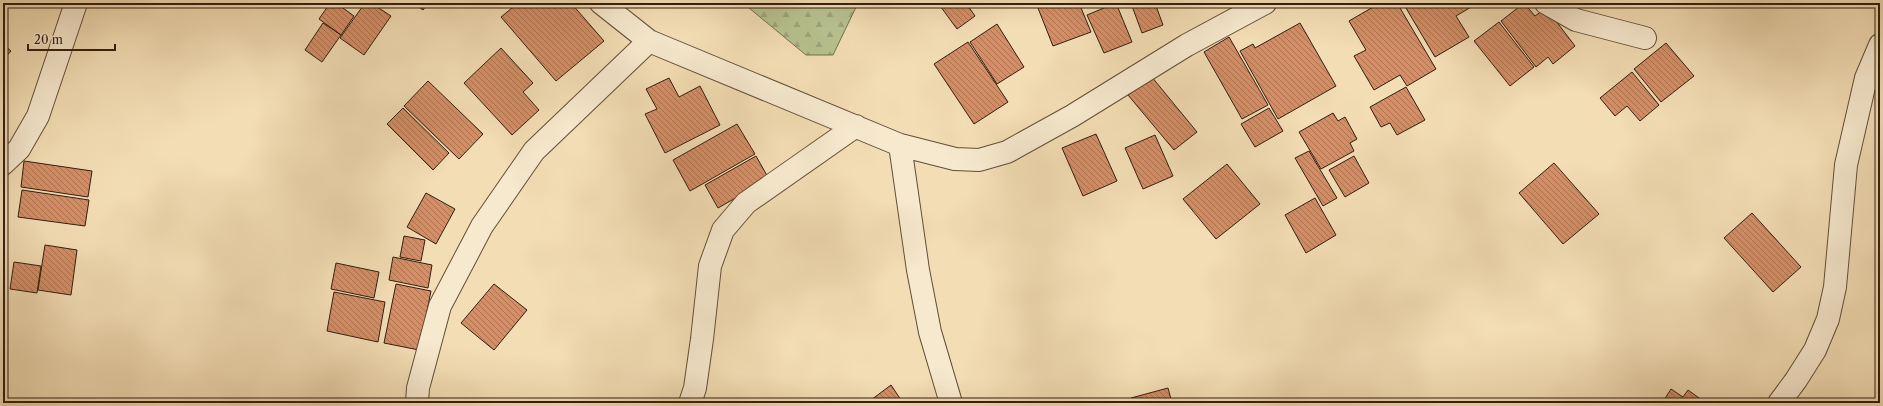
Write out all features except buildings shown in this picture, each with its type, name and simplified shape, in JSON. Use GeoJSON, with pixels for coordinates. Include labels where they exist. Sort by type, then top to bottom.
{"type":"FeatureCollection","features":[{"type":"Feature","properties":{"kind":"street"},"geometry":{"type":"LineString","coordinates":[[3,164],[19,149],[38,116],[76,3]]}},
{"type":"Feature","properties":{"kind":"street"},"geometry":{"type":"LineString","coordinates":[[602,3],[649,41],[900,145],[955,159],[979,160],[1007,152],[1072,116],[1187,45],[1265,3]]}},
{"type":"Feature","properties":{"kind":"street"},"geometry":{"type":"LineString","coordinates":[[1546,3],[1576,20],[1645,38]]}},
{"type":"Feature","properties":{"kind":"street"},"geometry":{"type":"LineString","coordinates":[[418,403],[418,388],[440,306],[482,226],[534,151],[649,41]]}},
{"type":"Feature","properties":{"kind":"street"},"geometry":{"type":"LineString","coordinates":[[1779,403],[1815,350],[1828,319],[1835,287],[1846,165],[1866,78],[1880,45]]}},
{"type":"Feature","properties":{"kind":"street"},"geometry":{"type":"LineString","coordinates":[[690,403],[695,388],[710,266],[723,230],[746,203],[856,126]]}},
{"type":"Feature","properties":{"kind":"street"},"geometry":{"type":"LineString","coordinates":[[900,145],[918,270],[930,332],[951,403]]}},
{"type":"Feature","properties":{"kind":"green space"},"geometry":{"type":"Polygon","coordinates":[[[743,3],[858,3],[833,55],[806,55],[743,3]]]}}]}
